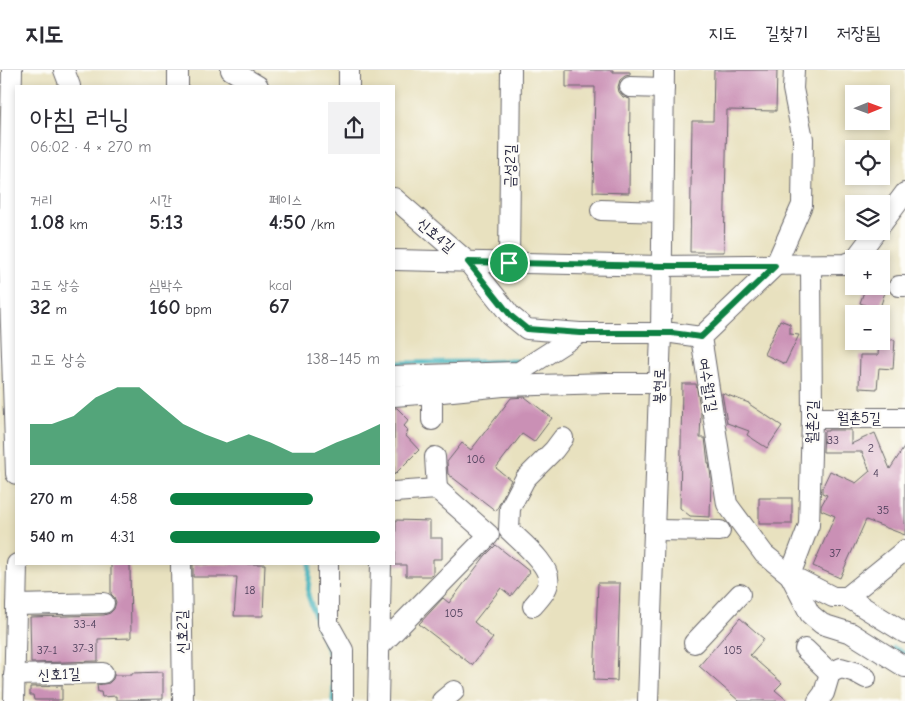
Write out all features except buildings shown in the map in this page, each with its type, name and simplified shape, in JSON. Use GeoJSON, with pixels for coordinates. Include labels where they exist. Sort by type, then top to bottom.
{"type":"FeatureCollection","features":[{"type":"Feature","properties":{"kind":"street"},"geometry":{"type":"LineString","coordinates":[[10,463],[8,237],[12,70]]}},
{"type":"Feature","properties":{"kind":"street"},"geometry":{"type":"LineString","coordinates":[[64,70],[70,85]]}},
{"type":"Feature","properties":{"kind":"street"},"geometry":{"type":"LineString","coordinates":[[178,70],[178,85]]}},
{"type":"Feature","properties":{"kind":"street"},"geometry":{"type":"LineString","coordinates":[[231,70],[256,85]]}},
{"type":"Feature","properties":{"kind":"street"},"geometry":{"type":"LineString","coordinates":[[349,70],[349,85]]}},
{"type":"Feature","properties":{"kind":"street","name":"금성2길"},"geometry":{"type":"LineString","coordinates":[[509,263],[511,70]]}},
{"type":"Feature","properties":{"kind":"street","name":"여수월1길"},"geometry":{"type":"LineString","coordinates":[[794,70],[793,89],[803,139],[802,205],[775,266],[701,337],[727,504],[764,554],[790,575],[833,598],[847,597]]}},
{"type":"Feature","properties":{"kind":"street"},"geometry":{"type":"LineString","coordinates":[[630,87],[664,79]]}},
{"type":"Feature","properties":{"kind":"street","name":"봉현로"},"geometry":{"type":"LineString","coordinates":[[648,701],[661,332],[664,79]]}},
{"type":"Feature","properties":{"kind":"street"},"geometry":{"type":"LineString","coordinates":[[890,213],[905,193]]}},
{"type":"Feature","properties":{"kind":"street","name":"신호4길"},"geometry":{"type":"LineString","coordinates":[[395,199],[468,262],[511,316],[527,329],[580,333],[661,332],[701,337]]}},
{"type":"Feature","properties":{"kind":"street"},"geometry":{"type":"LineString","coordinates":[[602,210],[662,212]]}},
{"type":"Feature","properties":{"kind":"street"},"geometry":{"type":"LineString","coordinates":[[395,260],[662,266],[845,264]]}},
{"type":"Feature","properties":{"kind":"street","name":"월촌2길"},"geometry":{"type":"LineString","coordinates":[[790,575],[809,525],[812,418],[811,264]]}},
{"type":"Feature","properties":{"kind":"street"},"geometry":{"type":"LineString","coordinates":[[395,376],[520,372],[580,333]]}},
{"type":"Feature","properties":{"kind":"street"},"geometry":{"type":"LineString","coordinates":[[395,396],[503,386],[659,383]]}},
{"type":"Feature","properties":{"kind":"street"},"geometry":{"type":"LineString","coordinates":[[432,393],[432,420]]}},
{"type":"Feature","properties":{"kind":"street","name":"월촌5길"},"geometry":{"type":"LineString","coordinates":[[812,418],[905,418]]}},
{"type":"Feature","properties":{"kind":"street"},"geometry":{"type":"LineString","coordinates":[[533,606],[548,584],[548,574],[544,565],[509,530],[510,508],[525,479],[554,450],[563,438]]}},
{"type":"Feature","properties":{"kind":"street"},"geometry":{"type":"LineString","coordinates":[[435,457],[437,488],[489,535]]}},
{"type":"Feature","properties":{"kind":"street"},"geometry":{"type":"LineString","coordinates":[[395,492],[437,488]]}},
{"type":"Feature","properties":{"kind":"street"},"geometry":{"type":"LineString","coordinates":[[379,647],[489,535],[509,530]]}},
{"type":"Feature","properties":{"kind":"street"},"geometry":{"type":"LineString","coordinates":[[654,530],[720,531]]}},
{"type":"Feature","properties":{"kind":"street"},"geometry":{"type":"LineString","coordinates":[[905,550],[847,597],[905,633]]}},
{"type":"Feature","properties":{"kind":"street"},"geometry":{"type":"LineString","coordinates":[[14,701],[11,596],[17,565]]}},
{"type":"Feature","properties":{"kind":"street","name":"신호2길"},"geometry":{"type":"LineString","coordinates":[[182,565],[183,701]]}},
{"type":"Feature","properties":{"kind":"street"},"geometry":{"type":"LineString","coordinates":[[328,565],[328,623],[343,650],[343,701]]}},
{"type":"Feature","properties":{"kind":"street"},"geometry":{"type":"LineString","coordinates":[[378,701],[381,565]]}},
{"type":"Feature","properties":{"kind":"street"},"geometry":{"type":"LineString","coordinates":[[790,575],[810,614],[822,624],[851,633],[905,667]]}},
{"type":"Feature","properties":{"kind":"street"},"geometry":{"type":"LineString","coordinates":[[694,643],[740,594]]}},
{"type":"Feature","properties":{"kind":"street"},"geometry":{"type":"LineString","coordinates":[[11,596],[104,604]]}},
{"type":"Feature","properties":{"kind":"street"},"geometry":{"type":"LineString","coordinates":[[805,649],[830,673]]}},
{"type":"Feature","properties":{"kind":"street"},"geometry":{"type":"LineString","coordinates":[[818,701],[824,693],[830,673],[841,668],[866,678]]}},
{"type":"Feature","properties":{"kind":"street","name":"신호1길"},"geometry":{"type":"LineString","coordinates":[[14,675],[103,673]]}},
{"type":"Feature","properties":{"kind":"waterway"},"geometry":{"type":"LineString","coordinates":[[395,363],[516,361]]}},
{"type":"Feature","properties":{"kind":"waterway"},"geometry":{"type":"LineString","coordinates":[[310,565],[308,595],[330,655],[334,685],[333,701]]}},
{"type":"Feature","properties":{"kind":"waterway"},"geometry":{"type":"LineString","coordinates":[[894,648],[905,654]]}},
{"type":"Feature","properties":{"kind":"route"},"geometry":{"type":"LineString","coordinates":[[468,262],[509,263],[775,266],[701,337],[672,333],[580,333],[527,329],[511,316],[468,262]]}}]}
